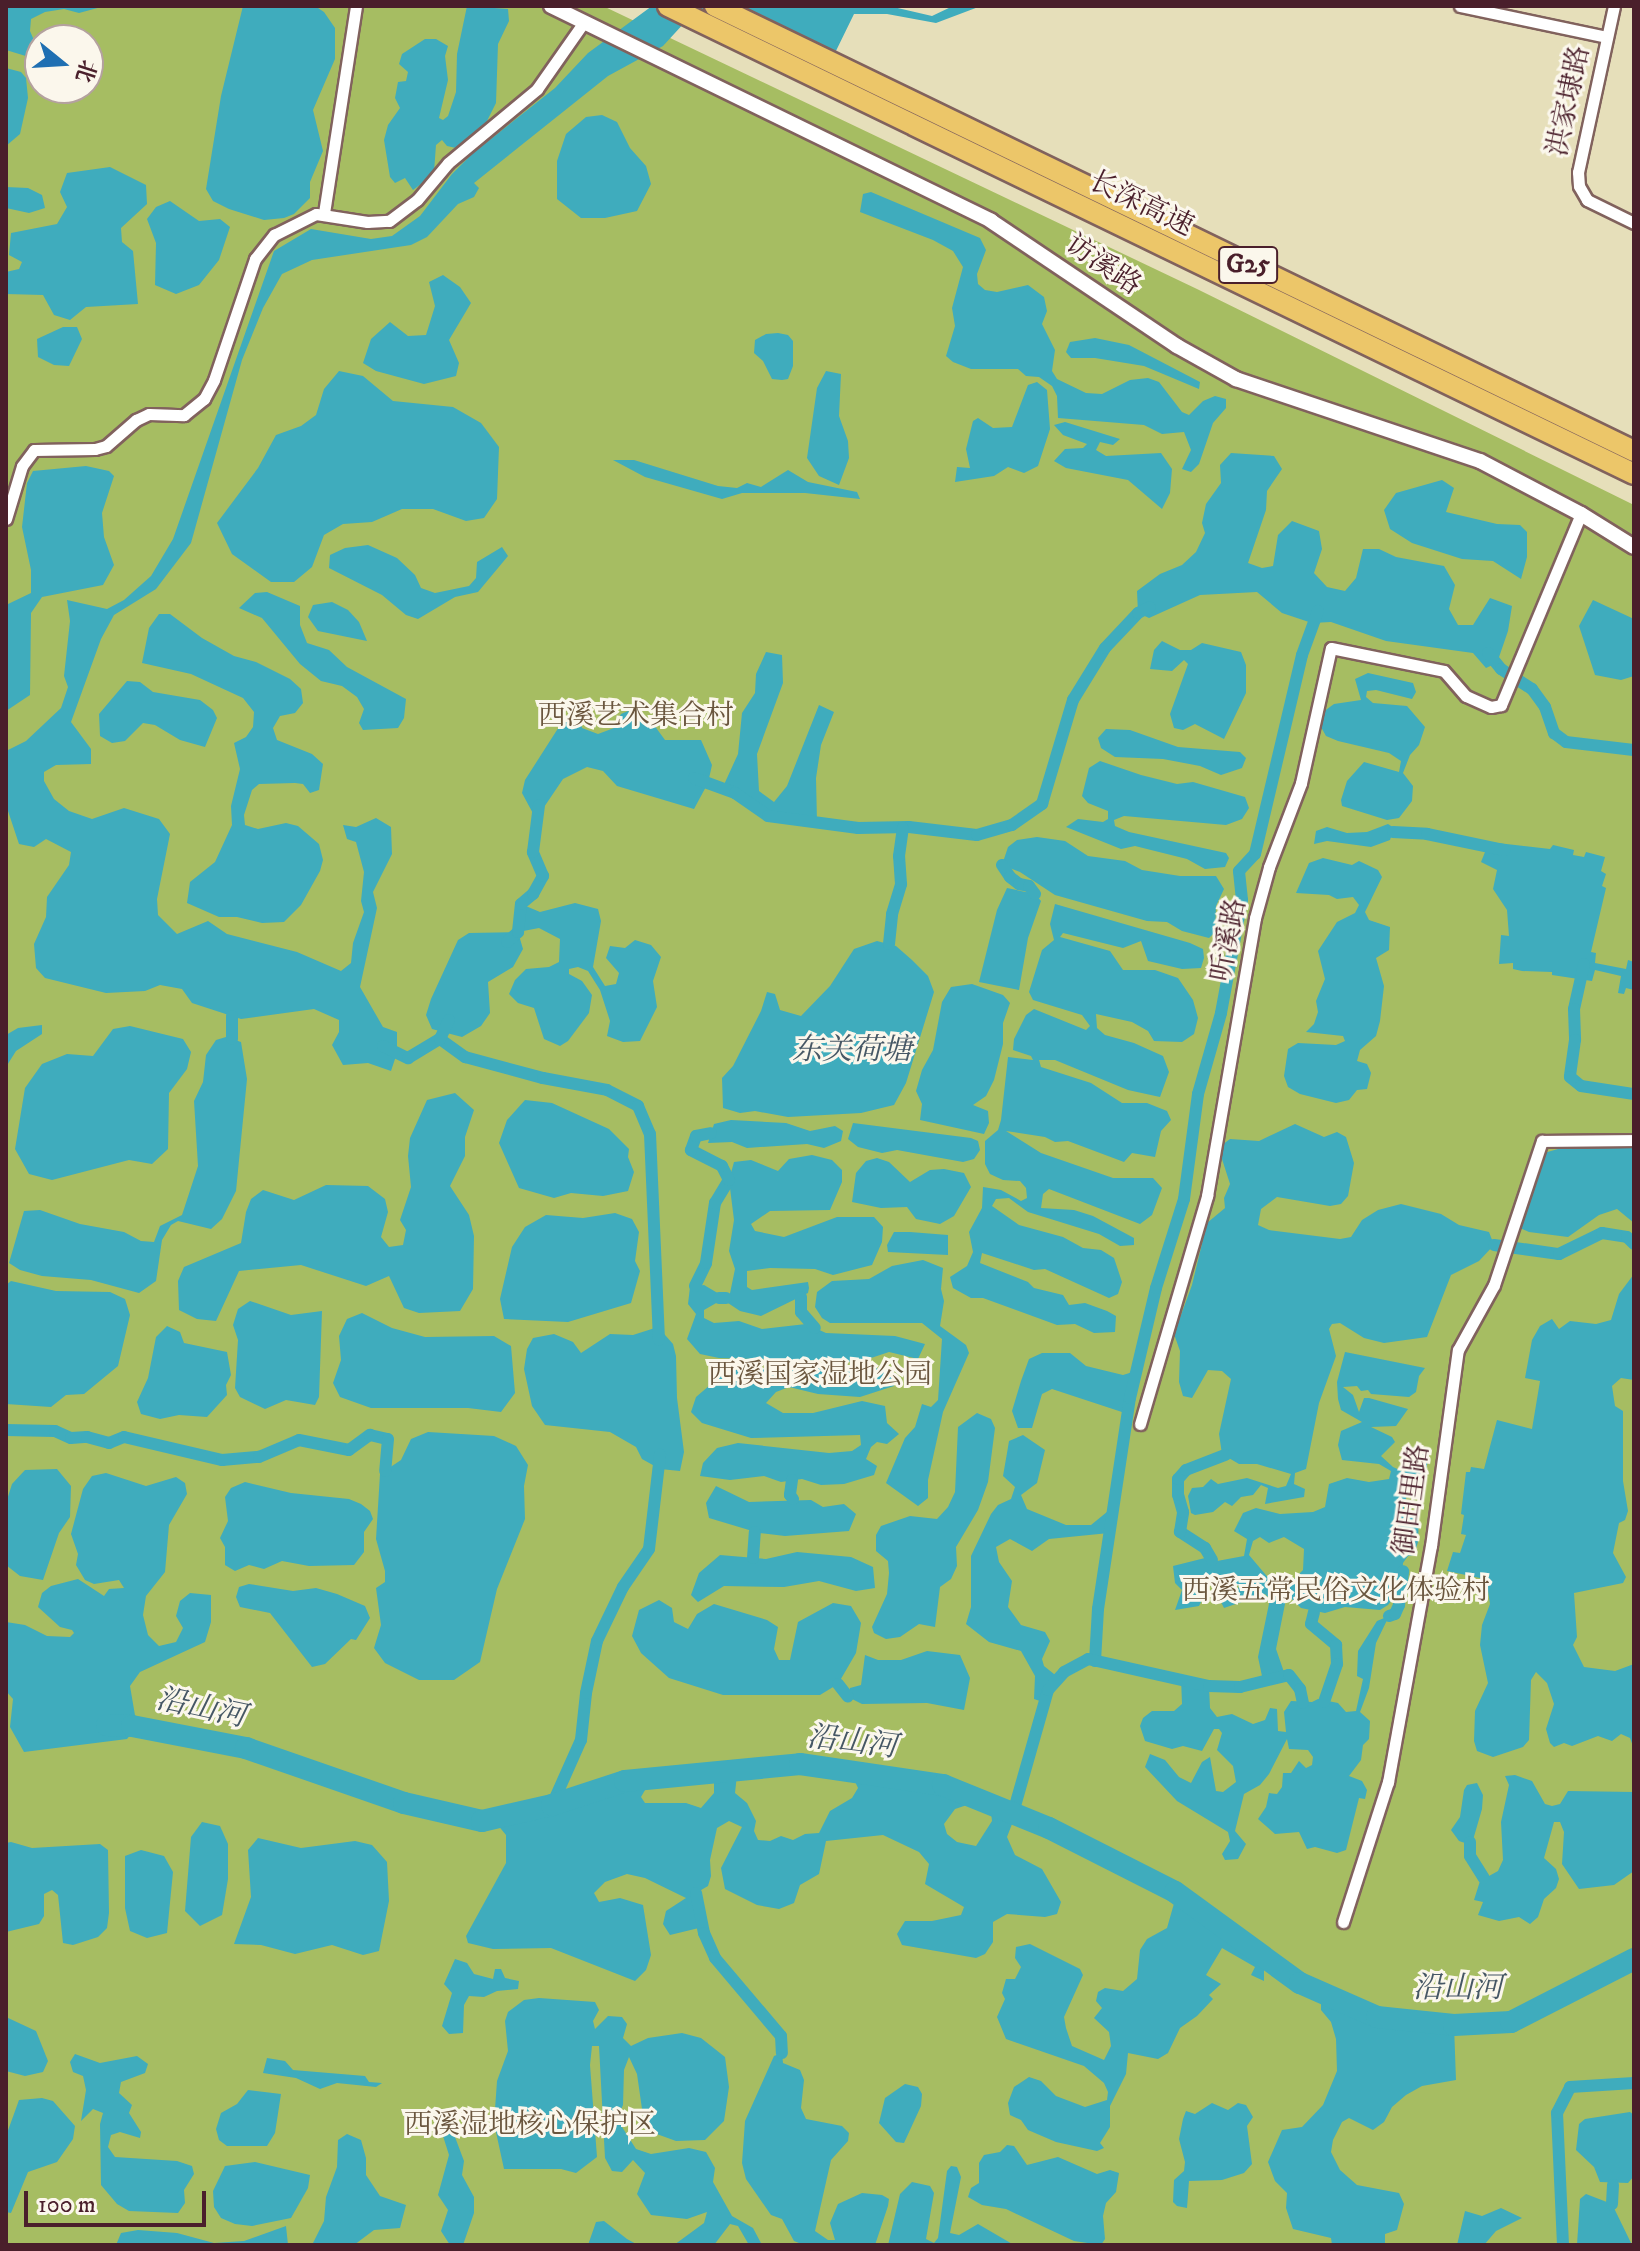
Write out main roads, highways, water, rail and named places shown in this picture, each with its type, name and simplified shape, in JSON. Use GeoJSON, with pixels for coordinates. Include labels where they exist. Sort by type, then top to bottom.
{"type":"FeatureCollection","features":[{"type":"Feature","properties":{"kind":"highway","name":"长深高速"},"geometry":{"type":"LineString","coordinates":[[668,6],[1634,474]]}},
{"type":"Feature","properties":{"kind":"highway","name":"长深高速"},"geometry":{"type":"LineString","coordinates":[[715,6],[1634,451]]}},
{"type":"Feature","properties":{"kind":"water"},"geometry":{"type":"Polygon","coordinates":[[[6,6],[105,6],[79,13],[64,9],[45,12],[31,19],[31,24],[24,24],[24,55],[6,50],[6,6]]]}},
{"type":"Feature","properties":{"kind":"water"},"geometry":{"type":"Polygon","coordinates":[[[243,6],[315,6],[324,12],[335,28],[335,59],[313,110],[323,151],[310,182],[310,198],[294,214],[284,218],[264,220],[229,209],[213,201],[206,189],[221,96],[243,6]]]}},
{"type":"Feature","properties":{"kind":"water"},"geometry":{"type":"Polygon","coordinates":[[[467,6],[508,9],[509,21],[498,44],[496,103],[486,123],[467,141],[456,148],[447,146],[442,140],[436,145],[434,172],[413,190],[405,178],[395,183],[390,177],[384,140],[388,125],[400,108],[395,98],[398,82],[406,81],[408,72],[399,64],[402,54],[425,39],[436,39],[448,46],[445,56],[448,80],[439,118],[443,120],[448,116],[456,92],[457,54],[467,6]]]}},
{"type":"Feature","properties":{"kind":"water"},"geometry":{"type":"Polygon","coordinates":[[[652,6],[889,6],[932,16],[953,6],[981,6],[936,23],[887,14],[854,14],[833,57],[686,21],[663,46],[608,76],[474,183],[479,188],[474,197],[458,204],[427,237],[411,245],[312,260],[282,274],[263,308],[242,360],[191,543],[156,589],[114,615],[101,639],[71,722],[91,749],[91,764],[56,765],[44,772],[44,781],[54,799],[69,811],[92,819],[124,808],[159,819],[170,834],[157,899],[158,915],[177,934],[208,921],[227,934],[297,952],[341,971],[351,963],[353,943],[364,912],[361,901],[364,872],[356,842],[347,839],[343,825],[356,827],[376,818],[391,827],[392,854],[373,892],[377,908],[360,987],[383,1027],[397,1032],[397,1053],[391,1071],[368,1063],[343,1065],[332,1045],[339,1032],[339,1020],[314,1009],[241,1019],[192,1003],[182,989],[160,985],[145,991],[106,993],[45,978],[36,968],[34,944],[46,917],[47,897],[69,865],[71,852],[46,839],[34,847],[19,844],[8,811],[6,751],[26,741],[61,708],[68,687],[64,676],[70,621],[67,600],[107,609],[124,600],[151,576],[173,539],[274,251],[311,229],[371,239],[392,236],[420,216],[452,174],[472,154],[555,88],[588,53],[652,6]]]}},
{"type":"Feature","properties":{"kind":"water"},"geometry":{"type":"Polygon","coordinates":[[[6,68],[24,76],[24,104],[27,104],[20,134],[6,146],[6,68]]]}},
{"type":"Feature","properties":{"kind":"water"},"geometry":{"type":"Polygon","coordinates":[[[602,115],[617,122],[630,148],[646,166],[651,184],[637,211],[605,218],[581,218],[557,199],[557,161],[566,134],[586,117],[602,115]]]}},
{"type":"Feature","properties":{"kind":"water"},"geometry":{"type":"Polygon","coordinates":[[[110,167],[146,185],[147,204],[121,228],[122,242],[133,251],[138,304],[86,307],[70,320],[54,315],[43,295],[6,294],[6,272],[19,269],[22,262],[9,255],[11,233],[57,224],[67,207],[60,192],[67,173],[110,167]]]}},
{"type":"Feature","properties":{"kind":"water"},"geometry":{"type":"Polygon","coordinates":[[[6,187],[28,188],[42,195],[45,208],[29,213],[6,208],[6,187]]]}},
{"type":"Feature","properties":{"kind":"water"},"geometry":{"type":"Polygon","coordinates":[[[871,192],[980,238],[986,250],[977,274],[978,284],[985,290],[997,292],[1028,285],[1044,297],[1047,311],[1042,324],[1055,350],[1052,371],[1057,379],[1086,393],[1102,394],[1130,380],[1148,378],[1159,382],[1182,412],[1189,415],[1203,401],[1215,396],[1226,399],[1226,408],[1213,423],[1199,464],[1191,472],[1182,469],[1191,450],[1184,432],[1162,434],[1144,425],[1058,418],[1057,396],[1052,386],[1039,377],[1026,376],[1018,369],[971,369],[953,362],[946,356],[955,326],[952,308],[963,267],[953,251],[933,240],[860,212],[863,194],[871,192]]]}},
{"type":"Feature","properties":{"kind":"water"},"geometry":{"type":"Polygon","coordinates":[[[170,201],[199,221],[220,219],[230,227],[219,260],[199,285],[176,294],[155,285],[156,243],[147,219],[156,207],[170,201]]]}},
{"type":"Feature","properties":{"kind":"water"},"geometry":{"type":"Polygon","coordinates":[[[443,275],[460,287],[471,303],[449,340],[459,363],[456,376],[424,384],[376,371],[363,363],[371,339],[390,322],[408,336],[426,335],[435,306],[429,282],[443,275]]]}},
{"type":"Feature","properties":{"kind":"water"},"geometry":{"type":"Polygon","coordinates":[[[63,327],[77,327],[82,339],[69,366],[54,365],[38,357],[37,339],[63,327]]]}},
{"type":"Feature","properties":{"kind":"water"},"geometry":{"type":"Polygon","coordinates":[[[766,334],[788,335],[793,341],[793,366],[788,379],[782,380],[772,379],[763,361],[754,353],[755,340],[766,334]]]}},
{"type":"Feature","properties":{"kind":"water"},"geometry":{"type":"Polygon","coordinates":[[[1095,338],[1129,345],[1200,382],[1199,389],[1144,366],[1095,358],[1071,358],[1066,352],[1070,342],[1095,338]]]}},
{"type":"Feature","properties":{"kind":"water"},"geometry":{"type":"Polygon","coordinates":[[[339,371],[363,376],[393,401],[453,407],[481,423],[499,447],[497,499],[484,518],[466,521],[433,509],[402,509],[372,522],[343,524],[324,535],[312,567],[294,582],[271,582],[232,554],[217,523],[258,468],[276,435],[301,426],[316,415],[324,389],[339,371]]]}},
{"type":"Feature","properties":{"kind":"water"},"geometry":{"type":"Polygon","coordinates":[[[826,371],[841,374],[839,416],[848,441],[849,458],[839,485],[819,476],[807,458],[817,388],[826,371]]]}},
{"type":"Feature","properties":{"kind":"water"},"geometry":{"type":"Polygon","coordinates":[[[1037,382],[1047,390],[1050,429],[1038,466],[1024,473],[1008,467],[994,476],[955,482],[957,467],[970,468],[966,449],[973,421],[978,418],[993,428],[1012,427],[1028,385],[1037,382]]]}},
{"type":"Feature","properties":{"kind":"water"},"geometry":{"type":"Polygon","coordinates":[[[1065,422],[1120,439],[1113,445],[1100,442],[1096,450],[1106,456],[1161,453],[1172,469],[1170,493],[1162,509],[1128,480],[1066,468],[1054,461],[1065,449],[1083,448],[1087,444],[1063,435],[1054,425],[1065,422]]]}},
{"type":"Feature","properties":{"kind":"water"},"geometry":{"type":"Polygon","coordinates":[[[1231,453],[1274,456],[1282,469],[1267,491],[1266,510],[1248,563],[1262,568],[1273,566],[1278,535],[1292,521],[1319,531],[1322,549],[1314,573],[1327,587],[1345,591],[1356,578],[1363,549],[1379,549],[1396,557],[1444,566],[1455,585],[1449,609],[1458,625],[1473,625],[1490,598],[1512,606],[1508,631],[1497,663],[1486,668],[1473,653],[1386,641],[1331,622],[1312,623],[1282,613],[1257,592],[1200,595],[1149,618],[1138,613],[1137,591],[1160,574],[1182,565],[1196,552],[1205,533],[1202,523],[1206,504],[1221,483],[1220,465],[1231,453]]]}},
{"type":"Feature","properties":{"kind":"water"},"geometry":{"type":"Polygon","coordinates":[[[613,460],[634,460],[718,486],[737,488],[747,483],[761,487],[788,470],[808,482],[857,492],[860,499],[805,493],[742,493],[722,499],[645,477],[613,460]]]}},
{"type":"Feature","properties":{"kind":"water"},"geometry":{"type":"Polygon","coordinates":[[[86,466],[109,471],[114,476],[102,513],[104,537],[114,565],[103,585],[42,597],[31,613],[30,695],[6,711],[6,605],[31,593],[31,570],[22,527],[27,483],[33,471],[86,466]]]}},
{"type":"Feature","properties":{"kind":"water"},"geometry":{"type":"Polygon","coordinates":[[[1442,480],[1454,488],[1446,512],[1497,524],[1520,525],[1527,532],[1527,557],[1521,579],[1493,561],[1462,559],[1412,543],[1390,529],[1384,510],[1396,493],[1442,480]]]}},
{"type":"Feature","properties":{"kind":"water"},"geometry":{"type":"Polygon","coordinates":[[[368,545],[397,558],[415,575],[421,588],[435,593],[469,586],[476,578],[477,562],[502,547],[508,556],[478,592],[455,597],[418,619],[406,615],[382,595],[329,568],[330,555],[345,548],[368,545]]]}},
{"type":"Feature","properties":{"kind":"water"},"geometry":{"type":"Polygon","coordinates":[[[267,592],[300,606],[300,625],[307,643],[329,650],[347,667],[406,699],[404,718],[398,728],[363,730],[359,723],[364,709],[357,697],[342,686],[321,681],[300,664],[262,618],[239,608],[255,593],[267,592]]]}},
{"type":"Feature","properties":{"kind":"water"},"geometry":{"type":"Polygon","coordinates":[[[1593,600],[1634,619],[1634,676],[1621,680],[1595,675],[1579,626],[1593,600]]]}},
{"type":"Feature","properties":{"kind":"water"},"geometry":{"type":"Polygon","coordinates":[[[332,602],[348,610],[359,622],[367,641],[318,631],[308,617],[313,605],[332,602]]]}},
{"type":"Feature","properties":{"kind":"water"},"geometry":{"type":"Polygon","coordinates":[[[159,614],[170,614],[202,638],[234,656],[256,662],[290,679],[301,689],[303,703],[295,713],[280,716],[273,728],[277,740],[312,754],[323,764],[319,790],[310,793],[303,784],[295,783],[259,784],[252,790],[244,815],[245,825],[258,829],[286,823],[298,826],[319,844],[323,860],[320,871],[301,905],[284,922],[262,923],[237,917],[219,917],[187,903],[190,882],[215,862],[232,825],[231,806],[240,769],[234,743],[246,737],[253,727],[254,712],[243,698],[191,674],[142,663],[149,628],[159,614]]]}},
{"type":"Feature","properties":{"kind":"water"},"geometry":{"type":"Polygon","coordinates":[[[1162,641],[1180,650],[1191,650],[1202,643],[1241,652],[1246,665],[1246,693],[1224,739],[1195,724],[1183,730],[1174,728],[1170,714],[1188,664],[1184,660],[1172,671],[1150,669],[1154,650],[1162,641]]]}},
{"type":"Feature","properties":{"kind":"water"},"geometry":{"type":"Polygon","coordinates":[[[766,652],[782,655],[783,683],[757,754],[759,791],[774,802],[787,786],[819,705],[834,712],[821,745],[816,778],[817,822],[768,816],[722,789],[738,754],[742,713],[755,693],[756,674],[766,652]]]}},
{"type":"Feature","properties":{"kind":"water"},"geometry":{"type":"Polygon","coordinates":[[[1368,673],[1413,683],[1416,692],[1412,699],[1376,690],[1367,691],[1366,697],[1373,703],[1407,706],[1425,727],[1403,773],[1413,786],[1412,801],[1399,818],[1387,820],[1342,806],[1341,800],[1347,781],[1364,762],[1399,772],[1401,761],[1389,753],[1326,736],[1321,727],[1323,712],[1334,704],[1361,700],[1355,679],[1368,673]]]}},
{"type":"Feature","properties":{"kind":"water"},"geometry":{"type":"Polygon","coordinates":[[[127,681],[140,682],[153,692],[200,700],[213,710],[217,718],[205,747],[180,740],[155,725],[143,723],[125,741],[112,743],[100,736],[99,714],[127,681]]]}},
{"type":"Feature","properties":{"kind":"water"},"geometry":{"type":"Polygon","coordinates":[[[628,711],[654,725],[665,740],[701,740],[712,765],[708,783],[694,809],[617,786],[603,771],[587,767],[563,779],[536,819],[522,793],[525,780],[564,719],[580,716],[582,728],[598,734],[614,728],[621,714],[628,711]]]}},
{"type":"Feature","properties":{"kind":"water"},"geometry":{"type":"Polygon","coordinates":[[[1106,729],[1130,730],[1178,747],[1240,752],[1246,758],[1242,768],[1221,775],[1200,766],[1163,759],[1115,757],[1101,748],[1098,738],[1106,729]]]}},
{"type":"Feature","properties":{"kind":"water"},"geometry":{"type":"Polygon","coordinates":[[[1100,761],[1177,784],[1193,782],[1245,797],[1249,808],[1242,819],[1226,825],[1124,816],[1114,820],[1115,826],[1129,832],[1226,853],[1229,858],[1225,867],[1205,869],[1187,859],[1135,846],[1121,849],[1066,827],[1078,819],[1103,822],[1108,819],[1108,811],[1088,803],[1082,796],[1089,768],[1100,761]]]}},
{"type":"Feature","properties":{"kind":"water"},"geometry":{"type":"Polygon","coordinates":[[[1388,824],[1394,828],[1390,840],[1371,847],[1327,841],[1314,844],[1316,831],[1327,827],[1347,833],[1367,832],[1388,824]]]}},
{"type":"Feature","properties":{"kind":"water"},"geometry":{"type":"Polygon","coordinates":[[[1037,837],[1065,841],[1088,856],[1125,861],[1142,870],[1180,876],[1216,876],[1224,889],[1216,906],[1215,932],[1209,938],[1182,931],[1167,922],[1147,921],[1055,895],[1020,872],[1002,865],[1008,847],[1017,840],[1037,837]]]}},
{"type":"Feature","properties":{"kind":"water"},"geometry":{"type":"Polygon","coordinates":[[[1489,842],[1550,849],[1553,845],[1574,850],[1573,855],[1584,857],[1586,852],[1605,857],[1601,871],[1606,874],[1602,886],[1606,888],[1591,952],[1596,953],[1595,963],[1626,969],[1628,960],[1634,962],[1634,990],[1626,988],[1624,994],[1618,993],[1621,976],[1595,970],[1592,981],[1552,975],[1552,972],[1513,969],[1513,963],[1499,964],[1501,935],[1509,936],[1507,910],[1493,889],[1497,870],[1481,862],[1489,842]]]}},
{"type":"Feature","properties":{"kind":"water"},"geometry":{"type":"Polygon","coordinates":[[[1323,858],[1352,865],[1359,861],[1378,870],[1382,877],[1365,912],[1369,920],[1390,927],[1389,950],[1376,958],[1384,986],[1380,1021],[1376,1036],[1360,1050],[1357,1061],[1367,1064],[1371,1073],[1367,1089],[1357,1090],[1349,1100],[1336,1103],[1300,1094],[1288,1087],[1284,1076],[1288,1049],[1298,1043],[1336,1045],[1345,1041],[1343,1036],[1306,1032],[1314,1024],[1318,1012],[1316,1001],[1325,979],[1318,951],[1337,922],[1355,913],[1359,905],[1353,897],[1337,899],[1329,895],[1296,893],[1309,863],[1323,858]]]}},
{"type":"Feature","properties":{"kind":"water"},"geometry":{"type":"Polygon","coordinates":[[[1007,888],[1035,894],[1041,901],[1028,938],[1019,990],[979,982],[997,910],[1007,888]]]}},
{"type":"Feature","properties":{"kind":"water"},"geometry":{"type":"Polygon","coordinates":[[[575,903],[598,909],[601,921],[593,967],[605,986],[616,984],[619,973],[606,958],[610,946],[625,948],[635,940],[651,945],[661,957],[653,981],[657,1007],[640,1041],[623,1042],[607,1036],[610,1021],[600,990],[588,971],[578,967],[569,969],[569,974],[582,981],[592,995],[589,1013],[568,1041],[560,1046],[544,1039],[534,1008],[518,1003],[509,994],[515,980],[526,969],[549,967],[559,962],[560,939],[539,928],[518,932],[523,949],[513,967],[488,982],[490,1013],[481,1026],[462,1037],[432,1029],[426,1015],[458,940],[469,933],[517,932],[521,904],[540,912],[575,903]]]}},
{"type":"Feature","properties":{"kind":"water"},"geometry":{"type":"Polygon","coordinates":[[[1055,904],[1203,949],[1201,968],[1182,969],[1148,961],[1141,941],[1123,948],[1063,933],[1060,937],[1110,951],[1123,970],[1155,970],[1178,978],[1193,1000],[1198,1018],[1194,1034],[1182,1042],[1154,1041],[1148,1031],[1132,1022],[1096,1014],[1097,1028],[1105,1035],[1163,1056],[1169,1072],[1160,1097],[1128,1090],[1055,1060],[1039,1060],[1041,1067],[1091,1083],[1122,1103],[1147,1103],[1167,1111],[1171,1120],[1161,1131],[1155,1157],[1132,1153],[1124,1162],[1068,1141],[1055,1142],[1045,1137],[1006,1131],[1041,1153],[1113,1178],[1153,1178],[1162,1188],[1152,1215],[1140,1224],[1049,1189],[1043,1194],[1041,1208],[1074,1210],[1093,1216],[1134,1238],[1134,1245],[1120,1246],[1099,1234],[1028,1212],[1009,1198],[996,1199],[992,1206],[1019,1225],[1063,1237],[1083,1248],[1101,1250],[1114,1258],[1122,1282],[1118,1294],[1109,1298],[1045,1269],[1034,1270],[982,1253],[980,1263],[1028,1282],[1034,1288],[1063,1295],[1069,1305],[1085,1303],[1107,1311],[1116,1316],[1115,1332],[1094,1333],[1075,1324],[1057,1325],[983,1298],[971,1298],[953,1288],[950,1277],[967,1266],[973,1252],[969,1232],[982,1208],[983,1187],[1001,1190],[1021,1201],[1027,1198],[1026,1188],[1020,1181],[1003,1180],[990,1174],[985,1164],[985,1141],[998,1130],[1001,1120],[1008,1057],[1033,1060],[1031,1056],[1013,1050],[1014,1039],[1026,1015],[1034,1009],[1086,1030],[1090,1026],[1082,1015],[1033,1000],[1029,992],[1042,950],[1054,940],[1050,924],[1055,904]]]}},
{"type":"Feature","properties":{"kind":"water","name":"东关荷塘"},"geometry":{"type":"Polygon","coordinates":[[[877,941],[896,946],[912,960],[928,976],[934,992],[906,1083],[894,1105],[861,1113],[788,1117],[755,1111],[740,1113],[723,1108],[722,1078],[733,1066],[761,1011],[767,992],[775,994],[780,1010],[801,1016],[830,986],[854,949],[877,941]]]}},
{"type":"Feature","properties":{"kind":"water"},"geometry":{"type":"Polygon","coordinates":[[[972,984],[1003,995],[1010,1003],[1003,1023],[1003,1044],[994,1080],[986,1096],[973,1105],[988,1111],[989,1123],[984,1134],[920,1120],[922,1104],[916,1091],[922,1070],[933,1050],[942,1002],[951,987],[972,984]]]}},
{"type":"Feature","properties":{"kind":"water"},"geometry":{"type":"Polygon","coordinates":[[[42,1025],[42,1034],[16,1051],[6,1067],[6,1035],[18,1028],[42,1025]]]}},
{"type":"Feature","properties":{"kind":"water"},"geometry":{"type":"Polygon","coordinates":[[[130,1026],[183,1039],[191,1052],[187,1069],[169,1093],[168,1149],[152,1164],[129,1160],[52,1180],[29,1174],[15,1149],[25,1088],[42,1064],[67,1054],[93,1056],[113,1029],[130,1026]]]}},
{"type":"Feature","properties":{"kind":"water"},"geometry":{"type":"Polygon","coordinates":[[[226,1037],[241,1042],[247,1079],[236,1191],[222,1219],[211,1229],[178,1221],[171,1225],[162,1240],[156,1281],[139,1293],[91,1280],[42,1276],[20,1270],[9,1263],[24,1211],[40,1210],[80,1224],[124,1232],[141,1241],[154,1242],[160,1226],[182,1215],[198,1166],[194,1101],[203,1082],[206,1055],[216,1040],[226,1037]]]}},
{"type":"Feature","properties":{"kind":"water"},"geometry":{"type":"Polygon","coordinates":[[[455,1093],[474,1110],[465,1137],[465,1156],[450,1186],[469,1215],[474,1236],[473,1289],[460,1311],[419,1313],[404,1308],[389,1276],[366,1286],[301,1265],[239,1271],[216,1321],[197,1319],[179,1310],[178,1281],[184,1267],[241,1243],[251,1199],[263,1190],[294,1200],[326,1185],[368,1186],[385,1199],[388,1212],[381,1237],[389,1247],[403,1245],[406,1230],[400,1220],[411,1187],[410,1138],[427,1100],[455,1093]]]}},
{"type":"Feature","properties":{"kind":"water"},"geometry":{"type":"Polygon","coordinates":[[[525,1100],[552,1103],[609,1129],[629,1149],[628,1157],[634,1172],[628,1191],[603,1196],[571,1193],[554,1198],[519,1188],[499,1143],[507,1120],[525,1100]]]}},
{"type":"Feature","properties":{"kind":"water"},"geometry":{"type":"Polygon","coordinates":[[[731,1120],[786,1123],[810,1131],[835,1126],[843,1131],[841,1141],[824,1148],[807,1144],[747,1148],[732,1142],[708,1143],[714,1124],[731,1120]]]}},
{"type":"Feature","properties":{"kind":"water"},"geometry":{"type":"Polygon","coordinates":[[[853,1123],[971,1138],[978,1141],[980,1150],[974,1159],[963,1162],[897,1150],[882,1153],[858,1147],[848,1139],[853,1123]]]}},
{"type":"Feature","properties":{"kind":"water"},"geometry":{"type":"Polygon","coordinates":[[[1295,1124],[1324,1137],[1337,1132],[1346,1137],[1354,1163],[1348,1196],[1341,1204],[1330,1206],[1277,1197],[1261,1209],[1258,1225],[1269,1230],[1340,1239],[1351,1237],[1362,1220],[1378,1210],[1401,1204],[1441,1214],[1459,1225],[1489,1232],[1494,1245],[1479,1261],[1451,1275],[1427,1337],[1384,1343],[1364,1338],[1340,1323],[1332,1324],[1329,1329],[1336,1356],[1319,1403],[1306,1469],[1295,1473],[1294,1484],[1305,1489],[1304,1497],[1265,1504],[1268,1488],[1261,1485],[1253,1495],[1241,1497],[1232,1506],[1225,1502],[1213,1512],[1195,1515],[1191,1513],[1188,1496],[1192,1488],[1203,1487],[1211,1479],[1218,1484],[1247,1478],[1278,1488],[1286,1486],[1291,1474],[1257,1464],[1239,1464],[1222,1454],[1219,1434],[1231,1379],[1222,1371],[1208,1370],[1192,1398],[1183,1396],[1179,1382],[1180,1351],[1174,1334],[1192,1285],[1207,1223],[1225,1208],[1224,1198],[1230,1184],[1222,1159],[1222,1145],[1230,1139],[1259,1141],[1295,1124]]]}},
{"type":"Feature","properties":{"kind":"water"},"geometry":{"type":"Polygon","coordinates":[[[1634,1146],[1634,1223],[1617,1209],[1599,1215],[1568,1237],[1529,1232],[1518,1227],[1544,1153],[1565,1147],[1634,1146]]]}},
{"type":"Feature","properties":{"kind":"water"},"geometry":{"type":"Polygon","coordinates":[[[812,1155],[832,1160],[842,1170],[842,1182],[830,1210],[770,1211],[751,1224],[755,1231],[784,1237],[837,1217],[874,1217],[883,1227],[882,1242],[872,1265],[833,1275],[815,1269],[747,1271],[747,1287],[752,1290],[808,1282],[809,1288],[808,1293],[761,1316],[740,1311],[728,1303],[735,1269],[729,1251],[734,1220],[729,1180],[734,1162],[751,1160],[778,1171],[789,1159],[812,1155]]]}},
{"type":"Feature","properties":{"kind":"water"},"geometry":{"type":"Polygon","coordinates":[[[877,1158],[889,1162],[910,1182],[930,1170],[944,1169],[964,1173],[971,1187],[954,1216],[940,1224],[916,1219],[907,1207],[881,1208],[852,1202],[856,1173],[866,1161],[877,1158]]]}},
{"type":"Feature","properties":{"kind":"water"},"geometry":{"type":"Polygon","coordinates":[[[615,1213],[632,1219],[639,1232],[635,1261],[640,1271],[631,1303],[568,1322],[504,1319],[500,1299],[512,1247],[525,1227],[546,1215],[583,1218],[615,1213]]]}},
{"type":"Feature","properties":{"kind":"water"},"geometry":{"type":"Polygon","coordinates":[[[894,1232],[948,1235],[948,1255],[888,1252],[887,1245],[894,1232]]]}},
{"type":"Feature","properties":{"kind":"water"},"geometry":{"type":"Polygon","coordinates":[[[923,1260],[943,1268],[941,1289],[944,1301],[940,1326],[966,1345],[969,1353],[943,1412],[928,1480],[928,1498],[918,1506],[886,1483],[905,1438],[915,1427],[922,1404],[931,1407],[938,1400],[942,1339],[922,1323],[830,1323],[822,1318],[815,1307],[817,1292],[832,1281],[869,1279],[892,1266],[923,1260]]]}},
{"type":"Feature","properties":{"kind":"water"},"geometry":{"type":"Polygon","coordinates":[[[1634,1274],[1634,1380],[1621,1378],[1612,1386],[1615,1406],[1623,1411],[1623,1481],[1628,1511],[1625,1520],[1619,1523],[1613,1553],[1626,1577],[1623,1583],[1574,1593],[1577,1637],[1573,1645],[1584,1667],[1615,1671],[1634,1664],[1634,1749],[1630,1738],[1621,1734],[1612,1741],[1598,1736],[1572,1746],[1564,1743],[1554,1747],[1546,1729],[1554,1704],[1547,1683],[1536,1672],[1531,1680],[1529,1740],[1523,1747],[1493,1757],[1477,1751],[1474,1741],[1475,1711],[1488,1683],[1480,1645],[1482,1625],[1490,1604],[1487,1584],[1480,1578],[1447,1571],[1453,1552],[1460,1553],[1466,1535],[1461,1534],[1464,1515],[1461,1514],[1466,1472],[1470,1472],[1471,1467],[1484,1469],[1497,1420],[1532,1429],[1540,1381],[1525,1378],[1532,1340],[1540,1326],[1552,1319],[1559,1329],[1570,1321],[1596,1324],[1611,1320],[1619,1294],[1634,1274]]]}},
{"type":"Feature","properties":{"kind":"water"},"geometry":{"type":"Polygon","coordinates":[[[11,1281],[56,1291],[110,1292],[125,1299],[130,1315],[118,1366],[84,1394],[66,1395],[51,1407],[6,1404],[6,1285],[11,1281]]]}},
{"type":"Feature","properties":{"kind":"water"},"geometry":{"type":"Polygon","coordinates":[[[704,1285],[721,1295],[718,1302],[704,1310],[704,1318],[714,1323],[739,1321],[762,1329],[806,1324],[826,1333],[895,1336],[925,1344],[918,1359],[889,1352],[859,1362],[719,1358],[700,1354],[687,1339],[696,1314],[688,1304],[690,1287],[704,1285]]]}},
{"type":"Feature","properties":{"kind":"water"},"geometry":{"type":"Polygon","coordinates":[[[250,1301],[291,1315],[322,1311],[319,1397],[315,1405],[286,1400],[265,1409],[240,1397],[235,1388],[238,1340],[233,1325],[238,1309],[250,1301]]]}},
{"type":"Feature","properties":{"kind":"water"},"geometry":{"type":"Polygon","coordinates":[[[362,1313],[392,1328],[425,1337],[494,1336],[511,1346],[515,1393],[501,1412],[468,1408],[371,1408],[340,1397],[333,1383],[341,1360],[339,1336],[347,1319],[362,1313]]]}},
{"type":"Feature","properties":{"kind":"water"},"geometry":{"type":"Polygon","coordinates":[[[167,1326],[180,1332],[184,1343],[227,1352],[231,1375],[226,1385],[227,1395],[207,1417],[179,1415],[160,1419],[141,1414],[137,1402],[148,1378],[156,1337],[167,1326]]]}},
{"type":"Feature","properties":{"kind":"water"},"geometry":{"type":"Polygon","coordinates":[[[658,1327],[673,1344],[676,1356],[677,1398],[684,1452],[680,1471],[660,1469],[642,1459],[636,1447],[610,1432],[545,1425],[532,1406],[524,1369],[527,1349],[533,1338],[554,1334],[573,1342],[581,1353],[610,1334],[633,1335],[658,1327]]]}},
{"type":"Feature","properties":{"kind":"water"},"geometry":{"type":"Polygon","coordinates":[[[1345,1352],[1425,1368],[1419,1376],[1416,1392],[1409,1397],[1371,1394],[1357,1386],[1343,1387],[1353,1395],[1359,1412],[1364,1398],[1408,1409],[1396,1426],[1371,1427],[1392,1437],[1395,1442],[1381,1456],[1393,1467],[1404,1472],[1420,1451],[1430,1449],[1424,1482],[1410,1480],[1403,1513],[1419,1517],[1418,1542],[1414,1555],[1408,1556],[1403,1563],[1402,1579],[1396,1582],[1394,1597],[1388,1605],[1380,1610],[1345,1607],[1325,1613],[1301,1608],[1288,1595],[1288,1585],[1303,1570],[1304,1549],[1284,1537],[1269,1543],[1260,1537],[1253,1541],[1249,1555],[1286,1599],[1276,1649],[1285,1675],[1263,1681],[1258,1657],[1270,1599],[1265,1594],[1224,1608],[1221,1602],[1235,1597],[1239,1586],[1212,1579],[1198,1585],[1197,1591],[1205,1594],[1199,1606],[1175,1610],[1182,1590],[1175,1583],[1173,1566],[1205,1558],[1217,1561],[1244,1556],[1247,1539],[1234,1531],[1243,1513],[1256,1508],[1280,1514],[1313,1512],[1325,1507],[1329,1484],[1347,1478],[1369,1482],[1389,1479],[1391,1471],[1379,1464],[1342,1460],[1338,1445],[1341,1431],[1362,1422],[1341,1410],[1338,1399],[1337,1382],[1345,1352]]]}},
{"type":"Feature","properties":{"kind":"water"},"geometry":{"type":"Polygon","coordinates":[[[1042,1353],[1070,1353],[1086,1366],[1123,1375],[1136,1371],[1128,1414],[1052,1389],[1042,1394],[1032,1428],[1018,1428],[1012,1411],[1021,1381],[1029,1359],[1042,1353]]]}},
{"type":"Feature","properties":{"kind":"water"},"geometry":{"type":"Polygon","coordinates":[[[876,1368],[894,1376],[894,1386],[860,1397],[818,1394],[789,1387],[776,1392],[766,1403],[783,1413],[813,1413],[862,1401],[885,1406],[887,1423],[899,1434],[887,1444],[877,1442],[871,1447],[866,1459],[877,1466],[874,1475],[844,1484],[821,1485],[802,1479],[781,1482],[764,1476],[730,1480],[700,1476],[703,1463],[717,1448],[738,1443],[829,1453],[852,1451],[861,1445],[860,1435],[751,1438],[702,1423],[691,1412],[696,1397],[710,1385],[715,1371],[876,1368]]]}},
{"type":"Feature","properties":{"kind":"water"},"geometry":{"type":"Polygon","coordinates":[[[977,1413],[991,1419],[995,1428],[988,1482],[978,1510],[956,1547],[957,1566],[951,1579],[940,1587],[935,1627],[919,1624],[900,1637],[886,1639],[874,1633],[872,1627],[887,1594],[889,1573],[888,1561],[876,1551],[876,1535],[881,1526],[910,1516],[937,1519],[948,1507],[955,1492],[958,1427],[977,1413]]]}},
{"type":"Feature","properties":{"kind":"water"},"geometry":{"type":"Polygon","coordinates":[[[428,1432],[494,1436],[516,1446],[528,1465],[524,1486],[525,1519],[497,1589],[480,1662],[454,1680],[419,1680],[385,1663],[374,1648],[381,1625],[376,1588],[385,1582],[376,1539],[380,1474],[401,1460],[411,1439],[428,1432]]]}},
{"type":"Feature","properties":{"kind":"water"},"geometry":{"type":"Polygon","coordinates":[[[1023,1435],[1045,1450],[1037,1483],[1021,1495],[1027,1509],[1066,1525],[1091,1525],[1113,1507],[1109,1533],[1049,1539],[1032,1551],[1010,1539],[996,1547],[999,1562],[1012,1581],[1008,1607],[1021,1625],[1045,1632],[1050,1641],[1042,1659],[1044,1666],[1059,1678],[1048,1690],[1043,1702],[1034,1699],[1035,1676],[1021,1651],[989,1642],[966,1624],[971,1607],[971,1556],[991,1514],[998,1505],[1011,1499],[1015,1487],[1003,1476],[1009,1441],[1023,1435]]]}},
{"type":"Feature","properties":{"kind":"water"},"geometry":{"type":"Polygon","coordinates":[[[57,1469],[71,1486],[70,1517],[59,1533],[43,1580],[20,1576],[6,1565],[6,1503],[12,1484],[25,1470],[57,1469]]]}},
{"type":"Feature","properties":{"kind":"water"},"geometry":{"type":"Polygon","coordinates":[[[106,1473],[146,1486],[176,1477],[185,1483],[187,1494],[169,1525],[165,1572],[146,1596],[143,1615],[148,1635],[159,1646],[176,1642],[183,1628],[176,1616],[180,1601],[190,1593],[211,1595],[211,1622],[205,1642],[140,1672],[130,1686],[137,1727],[127,1739],[24,1752],[10,1727],[13,1699],[6,1691],[6,1622],[25,1625],[47,1636],[70,1637],[74,1633],[72,1630],[60,1627],[38,1607],[42,1593],[51,1586],[78,1579],[104,1596],[109,1589],[124,1588],[119,1580],[94,1584],[85,1580],[76,1565],[78,1554],[71,1534],[83,1489],[92,1476],[106,1473]]]}},
{"type":"Feature","properties":{"kind":"water"},"geometry":{"type":"Polygon","coordinates":[[[245,1482],[291,1493],[349,1499],[361,1504],[370,1511],[373,1519],[364,1532],[364,1552],[354,1565],[309,1566],[282,1561],[264,1569],[249,1565],[235,1571],[225,1565],[225,1547],[220,1538],[228,1521],[225,1497],[231,1488],[245,1482]]]}},
{"type":"Feature","properties":{"kind":"water"},"geometry":{"type":"Polygon","coordinates":[[[716,1486],[749,1502],[811,1500],[823,1507],[844,1504],[856,1514],[849,1531],[785,1536],[759,1533],[709,1518],[706,1503],[716,1486]]]}},
{"type":"Feature","properties":{"kind":"water"},"geometry":{"type":"Polygon","coordinates":[[[797,1552],[851,1557],[873,1567],[875,1588],[856,1591],[819,1581],[784,1587],[724,1586],[698,1602],[691,1595],[699,1573],[720,1555],[766,1559],[797,1552]]]}},
{"type":"Feature","properties":{"kind":"water"},"geometry":{"type":"Polygon","coordinates":[[[249,1584],[293,1591],[316,1588],[365,1606],[370,1618],[356,1640],[351,1639],[325,1664],[312,1667],[270,1613],[240,1607],[236,1597],[239,1587],[249,1584]]]}},
{"type":"Feature","properties":{"kind":"water"},"geometry":{"type":"Polygon","coordinates":[[[659,1600],[672,1608],[674,1622],[688,1629],[697,1614],[714,1604],[767,1620],[778,1627],[774,1649],[779,1660],[790,1660],[798,1622],[833,1603],[851,1606],[861,1623],[856,1653],[838,1684],[820,1695],[723,1695],[669,1678],[641,1653],[632,1636],[639,1610],[659,1600]]]}},
{"type":"Feature","properties":{"kind":"water"},"geometry":{"type":"Polygon","coordinates":[[[1389,1616],[1376,1643],[1369,1688],[1360,1712],[1370,1721],[1369,1739],[1363,1745],[1361,1760],[1349,1776],[1362,1781],[1367,1790],[1365,1799],[1359,1798],[1346,1850],[1337,1853],[1315,1847],[1307,1849],[1299,1832],[1275,1834],[1258,1819],[1266,1807],[1269,1793],[1277,1794],[1282,1787],[1283,1773],[1291,1773],[1299,1761],[1306,1768],[1312,1765],[1313,1757],[1308,1750],[1289,1749],[1287,1739],[1269,1774],[1260,1785],[1244,1794],[1235,1831],[1246,1844],[1238,1859],[1225,1860],[1222,1854],[1230,1841],[1228,1832],[1177,1801],[1145,1767],[1150,1754],[1165,1760],[1179,1777],[1191,1783],[1202,1762],[1210,1757],[1216,1791],[1223,1792],[1236,1782],[1233,1766],[1217,1750],[1222,1733],[1214,1729],[1202,1751],[1183,1746],[1172,1749],[1145,1741],[1140,1726],[1143,1718],[1152,1711],[1174,1711],[1182,1704],[1181,1678],[1209,1686],[1210,1708],[1217,1717],[1232,1714],[1253,1724],[1265,1720],[1270,1708],[1277,1709],[1278,1731],[1286,1732],[1284,1712],[1291,1701],[1312,1702],[1318,1699],[1338,1703],[1346,1712],[1356,1711],[1363,1679],[1357,1676],[1358,1651],[1377,1621],[1389,1616]]]}},
{"type":"Feature","properties":{"kind":"water"},"geometry":{"type":"Polygon","coordinates":[[[927,1651],[960,1655],[970,1678],[964,1710],[927,1703],[862,1704],[848,1697],[850,1688],[861,1685],[865,1655],[878,1660],[901,1660],[927,1651]]]}},
{"type":"Feature","properties":{"kind":"water"},"geometry":{"type":"Polygon","coordinates":[[[850,1771],[943,1785],[974,1798],[970,1804],[955,1809],[944,1824],[947,1834],[957,1842],[976,1846],[992,1821],[990,1804],[1022,1817],[1012,1824],[1007,1837],[1015,1855],[1042,1869],[1061,1902],[1057,1914],[1045,1917],[1007,1914],[993,1922],[993,1942],[985,1954],[976,1958],[902,1945],[897,1934],[905,1921],[932,1921],[961,1915],[964,1907],[925,1884],[929,1864],[919,1852],[883,1835],[826,1841],[819,1874],[800,1885],[794,1903],[779,1909],[757,1905],[725,1889],[721,1868],[742,1827],[729,1821],[717,1828],[708,1886],[696,1893],[703,1927],[670,1935],[663,1924],[666,1911],[686,1898],[645,1878],[627,1874],[605,1882],[594,1893],[599,1902],[620,1898],[643,1905],[651,1955],[646,1970],[635,1981],[551,1948],[493,1949],[468,1943],[466,1936],[506,1863],[506,1835],[492,1818],[552,1805],[625,1781],[652,1778],[641,1797],[645,1803],[686,1803],[701,1808],[714,1793],[714,1783],[700,1773],[737,1775],[735,1793],[747,1803],[756,1821],[754,1831],[758,1840],[770,1841],[781,1836],[793,1840],[805,1834],[819,1833],[830,1811],[852,1798],[858,1788],[850,1771]]]}},
{"type":"Feature","properties":{"kind":"water"},"geometry":{"type":"Polygon","coordinates":[[[1515,1775],[1532,1781],[1545,1804],[1552,1806],[1560,1804],[1568,1791],[1634,1792],[1634,1871],[1614,1885],[1579,1889],[1562,1864],[1564,1832],[1560,1822],[1554,1822],[1544,1858],[1556,1869],[1559,1879],[1556,1888],[1544,1899],[1538,1917],[1530,1924],[1519,1917],[1499,1921],[1478,1915],[1483,1902],[1474,1900],[1480,1881],[1498,1871],[1503,1860],[1501,1822],[1509,1785],[1505,1776],[1515,1775]]]}},
{"type":"Feature","properties":{"kind":"water"},"geometry":{"type":"Polygon","coordinates":[[[1477,1783],[1483,1795],[1482,1809],[1473,1840],[1468,1844],[1459,1841],[1451,1830],[1460,1817],[1464,1790],[1467,1785],[1477,1783]]]}},
{"type":"Feature","properties":{"kind":"water"},"geometry":{"type":"Polygon","coordinates":[[[202,1822],[220,1826],[228,1844],[228,1879],[222,1915],[200,1926],[185,1911],[191,1837],[202,1822]]]}},
{"type":"Feature","properties":{"kind":"water"},"geometry":{"type":"Polygon","coordinates":[[[258,1838],[301,1848],[355,1841],[372,1845],[387,1862],[389,1901],[379,1951],[363,1955],[332,1945],[295,1954],[261,1945],[234,1944],[251,1897],[248,1850],[258,1838]]]}},
{"type":"Feature","properties":{"kind":"water"},"geometry":{"type":"Polygon","coordinates":[[[6,1843],[32,1848],[100,1844],[108,1850],[107,1928],[98,1937],[73,1945],[63,1943],[58,1895],[52,1890],[44,1894],[44,1916],[39,1924],[6,1932],[6,1843]]]}},
{"type":"Feature","properties":{"kind":"water"},"geometry":{"type":"Polygon","coordinates":[[[141,1850],[164,1856],[173,1872],[167,1933],[147,1938],[130,1931],[125,1908],[125,1856],[141,1850]]]}},
{"type":"Feature","properties":{"kind":"water"},"geometry":{"type":"Polygon","coordinates":[[[1177,1893],[1264,1957],[1264,1981],[1251,1975],[1255,1967],[1222,1948],[1206,1975],[1221,1984],[1209,1995],[1213,1999],[1180,2028],[1168,2053],[1158,2059],[1128,2053],[1126,2074],[1110,2106],[1110,2127],[1100,2143],[1104,2148],[1097,2151],[1056,2142],[1028,2130],[1021,2120],[1010,2115],[1008,2103],[1014,2087],[1029,2077],[1041,2081],[1056,2096],[1085,2107],[1107,2100],[1108,2092],[1104,2083],[1084,2066],[1006,2039],[997,2017],[1005,1999],[1002,1993],[1006,1979],[1015,1979],[1021,1967],[1015,1958],[1016,1947],[1030,1944],[1080,1969],[1083,1975],[1064,2017],[1066,2028],[1072,2046],[1104,2060],[1111,2046],[1109,2032],[1094,2018],[1102,2008],[1096,2001],[1098,1992],[1105,1988],[1123,1991],[1137,1979],[1140,1950],[1147,1939],[1167,1928],[1177,1893]]]}},
{"type":"Feature","properties":{"kind":"water"},"geometry":{"type":"Polygon","coordinates":[[[455,1959],[467,1963],[474,1974],[493,1979],[495,1969],[501,1969],[505,1978],[519,1981],[518,1989],[497,1991],[484,1997],[469,1996],[464,2005],[463,2033],[449,2034],[442,2026],[452,1993],[444,1984],[455,1959]]]}},
{"type":"Feature","properties":{"kind":"water"},"geometry":{"type":"Polygon","coordinates":[[[1321,1992],[1377,2017],[1454,2025],[1456,2080],[1422,2086],[1406,2095],[1392,2107],[1384,2122],[1373,2130],[1349,2118],[1342,2122],[1333,2140],[1331,2152],[1340,2170],[1357,2185],[1399,2193],[1404,2204],[1397,2230],[1385,2234],[1385,2245],[1332,2245],[1331,2238],[1293,2229],[1286,2208],[1287,2193],[1275,2181],[1268,2162],[1282,2130],[1302,2127],[1323,2105],[1337,2071],[1336,2039],[1331,2022],[1321,2010],[1321,1992]]]}},
{"type":"Feature","properties":{"kind":"water"},"geometry":{"type":"Polygon","coordinates":[[[539,1998],[595,2002],[599,2010],[593,2021],[595,2029],[608,2016],[622,2017],[627,2024],[623,2038],[631,2046],[648,2038],[682,2033],[701,2038],[725,2057],[729,2087],[724,2121],[705,2140],[676,2141],[654,2133],[644,2123],[637,2074],[629,2057],[624,2070],[623,2105],[617,2119],[636,2149],[651,2154],[689,2148],[706,2152],[715,2168],[713,2182],[732,2216],[753,2228],[762,2245],[749,2245],[738,2226],[730,2224],[714,2245],[674,2245],[704,2223],[707,2212],[687,2219],[651,2215],[637,2194],[645,2173],[633,2160],[622,2172],[612,2171],[605,2158],[599,2046],[592,2046],[590,2065],[597,2157],[576,2173],[561,2169],[504,2169],[494,2123],[497,2081],[508,2051],[505,2021],[508,2012],[524,2000],[539,1998]]]}},
{"type":"Feature","properties":{"kind":"water"},"geometry":{"type":"Polygon","coordinates":[[[6,2017],[36,2031],[48,2061],[43,2072],[25,2076],[6,2071],[6,2017]]]}},
{"type":"Feature","properties":{"kind":"water"},"geometry":{"type":"Polygon","coordinates":[[[782,2053],[783,2063],[800,2070],[804,2080],[801,2108],[806,2119],[842,2126],[849,2133],[848,2141],[831,2160],[815,2231],[828,2240],[835,2240],[830,2223],[838,2204],[862,2193],[882,2195],[889,2199],[875,2245],[804,2245],[794,2241],[782,2219],[771,2215],[746,2179],[742,2163],[745,2121],[774,2056],[782,2053]]]}},
{"type":"Feature","properties":{"kind":"water"},"geometry":{"type":"Polygon","coordinates":[[[75,2054],[100,2063],[137,2056],[148,2064],[145,2073],[121,2082],[119,2093],[132,2105],[129,2113],[141,2132],[140,2138],[120,2132],[111,2135],[108,2147],[115,2157],[177,2161],[192,2166],[194,2174],[184,2190],[185,2203],[178,2213],[129,2211],[117,2204],[101,2185],[100,2124],[103,2113],[93,2109],[81,2121],[86,2090],[83,2076],[73,2072],[70,2062],[75,2054]]]}},
{"type":"Feature","properties":{"kind":"water"},"geometry":{"type":"Polygon","coordinates":[[[267,2058],[285,2061],[293,2070],[365,2076],[369,2082],[382,2083],[376,2087],[337,2083],[320,2089],[296,2078],[263,2073],[267,2058]]]}},
{"type":"Feature","properties":{"kind":"water"},"geometry":{"type":"Polygon","coordinates":[[[905,2084],[918,2087],[922,2094],[921,2106],[904,2143],[896,2142],[879,2123],[885,2098],[905,2084]]]}},
{"type":"Feature","properties":{"kind":"water"},"geometry":{"type":"Polygon","coordinates":[[[248,2090],[281,2094],[275,2133],[267,2146],[227,2146],[219,2140],[216,2129],[221,2113],[237,2104],[248,2090]]]}},
{"type":"Feature","properties":{"kind":"water"},"geometry":{"type":"Polygon","coordinates":[[[42,2098],[53,2101],[75,2126],[73,2139],[57,2162],[28,2172],[11,2213],[6,2212],[6,2136],[19,2100],[42,2098]]]}},
{"type":"Feature","properties":{"kind":"water"},"geometry":{"type":"Polygon","coordinates":[[[1212,2103],[1228,2110],[1238,2103],[1246,2105],[1253,2117],[1247,2126],[1252,2164],[1244,2173],[1222,2180],[1189,2181],[1187,2208],[1177,2206],[1173,2202],[1174,2180],[1184,2171],[1185,2162],[1179,2139],[1183,2119],[1186,2111],[1195,2114],[1212,2103]]]}},
{"type":"Feature","properties":{"kind":"water"},"geometry":{"type":"Polygon","coordinates":[[[1630,2112],[1634,2115],[1634,2176],[1628,2183],[1600,2182],[1594,2167],[1576,2150],[1579,2124],[1585,2119],[1630,2112]]]}},
{"type":"Feature","properties":{"kind":"water"},"geometry":{"type":"Polygon","coordinates":[[[444,2125],[455,2137],[464,2161],[462,2175],[474,2197],[474,2213],[463,2245],[450,2245],[441,2231],[448,2210],[438,2195],[449,2155],[443,2136],[444,2125]]]}},
{"type":"Feature","properties":{"kind":"water"},"geometry":{"type":"Polygon","coordinates":[[[347,2134],[361,2140],[366,2158],[366,2175],[380,2196],[406,2205],[400,2228],[374,2230],[354,2245],[312,2245],[324,2221],[326,2197],[337,2167],[338,2140],[347,2134]]]}},
{"type":"Feature","properties":{"kind":"water"},"geometry":{"type":"Polygon","coordinates":[[[1007,2145],[1014,2146],[1027,2165],[1058,2157],[1097,2174],[1110,2170],[1119,2173],[1116,2192],[1106,2203],[1103,2216],[1105,2239],[1101,2245],[1074,2241],[1006,2209],[982,2205],[968,2197],[971,2188],[979,2183],[979,2163],[984,2155],[1000,2152],[1007,2145]]]}},
{"type":"Feature","properties":{"kind":"water"},"geometry":{"type":"Polygon","coordinates":[[[255,2162],[310,2175],[308,2188],[291,2218],[252,2226],[221,2218],[214,2207],[213,2191],[225,2166],[255,2162]]]}},
{"type":"Feature","properties":{"kind":"water"},"geometry":{"type":"Polygon","coordinates":[[[951,2166],[957,2167],[961,2177],[950,2233],[959,2235],[978,2224],[1014,2245],[888,2245],[900,2194],[912,2182],[930,2186],[934,2193],[926,2239],[934,2243],[938,2238],[947,2171],[951,2166]]]}},
{"type":"Feature","properties":{"kind":"water"},"geometry":{"type":"Polygon","coordinates":[[[1586,2194],[1612,2204],[1632,2245],[1577,2245],[1580,2199],[1586,2194]]]}},
{"type":"Feature","properties":{"kind":"water"},"geometry":{"type":"Polygon","coordinates":[[[1501,2208],[1522,2218],[1496,2231],[1484,2245],[1457,2245],[1465,2211],[1482,2216],[1501,2208]]]}},
{"type":"Feature","properties":{"kind":"water"},"geometry":{"type":"Polygon","coordinates":[[[604,2221],[638,2245],[588,2245],[596,2222],[604,2221]]]}},
{"type":"Feature","properties":{"kind":"water"},"geometry":{"type":"Polygon","coordinates":[[[286,2226],[288,2245],[116,2245],[121,2233],[138,2230],[177,2233],[214,2243],[244,2241],[286,2226]]]}},
{"type":"Feature","properties":{"kind":"waterway"},"geometry":{"type":"LineString","coordinates":[[694,778],[735,793],[768,816],[858,828],[909,827],[977,835],[1012,825],[1042,804],[1073,700],[1105,648],[1138,613],[1150,607]]}},
{"type":"Feature","properties":{"kind":"waterway"},"geometry":{"type":"LineString","coordinates":[[1095,1661],[1098,1609],[1130,1398],[1156,1288],[1184,1199],[1198,1094],[1221,1013],[1242,900],[1239,871],[1255,854],[1302,655],[1318,611]]}},
{"type":"Feature","properties":{"kind":"waterway"},"geometry":{"type":"LineString","coordinates":[[1488,653],[1501,669],[1532,689],[1545,707],[1554,733],[1566,742],[1634,750]]}},
{"type":"Feature","properties":{"kind":"waterway"},"geometry":{"type":"LineString","coordinates":[[507,942],[518,932],[521,904],[533,894],[543,876],[533,852],[539,805]]}},
{"type":"Feature","properties":{"kind":"waterway"},"geometry":{"type":"LineString","coordinates":[[889,944],[892,914],[901,884],[899,856],[903,828]]}},
{"type":"Feature","properties":{"kind":"waterway"},"geometry":{"type":"LineString","coordinates":[[1393,832],[1427,834],[1504,850]]}},
{"type":"Feature","properties":{"kind":"waterway"},"geometry":{"type":"LineString","coordinates":[[1002,865],[1010,877],[1019,884],[1029,886],[1035,894]]}},
{"type":"Feature","properties":{"kind":"waterway"},"geometry":{"type":"LineString","coordinates":[[1584,964],[1574,1009],[1575,1040],[1570,1077],[1581,1086],[1634,1094]]}},
{"type":"Feature","properties":{"kind":"waterway"},"geometry":{"type":"LineString","coordinates":[[232,1016],[232,1039]]}},
{"type":"Feature","properties":{"kind":"waterway"},"geometry":{"type":"LineString","coordinates":[[383,1046],[408,1058],[440,1039],[449,1020]]}},
{"type":"Feature","properties":{"kind":"waterway"},"geometry":{"type":"LineString","coordinates":[[440,1039],[465,1057],[543,1078],[607,1090],[638,1106],[650,1134],[659,1340]]}},
{"type":"Feature","properties":{"kind":"waterway"},"geometry":{"type":"LineString","coordinates":[[695,1286],[706,1263],[715,1203],[729,1180],[722,1166],[691,1150],[696,1136],[711,1133]]}},
{"type":"Feature","properties":{"kind":"waterway"},"geometry":{"type":"LineString","coordinates":[[1494,1245],[1559,1254],[1602,1233],[1627,1237],[1634,1244]]}},
{"type":"Feature","properties":{"kind":"waterway"},"geometry":{"type":"LineString","coordinates":[[801,1297],[801,1312],[815,1328]]}},
{"type":"Feature","properties":{"kind":"waterway"},"geometry":{"type":"LineString","coordinates":[[719,1298],[726,1298]]}},
{"type":"Feature","properties":{"kind":"waterway"},"geometry":{"type":"LineString","coordinates":[[6,1430],[55,1431],[71,1438],[87,1437],[109,1443],[124,1437],[222,1460],[259,1457],[299,1440],[349,1450],[370,1435],[388,1439],[385,1471]]}},
{"type":"Feature","properties":{"kind":"waterway"},"geometry":{"type":"LineString","coordinates":[[552,1805],[581,1740],[586,1693],[597,1641],[623,1587],[649,1549],[660,1455]]}},
{"type":"Feature","properties":{"kind":"waterway"},"geometry":{"type":"LineString","coordinates":[[1212,1560],[1205,1548],[1180,1532],[1183,1512],[1178,1479],[1186,1470],[1225,1455]]}},
{"type":"Feature","properties":{"kind":"waterway"},"geometry":{"type":"LineString","coordinates":[[792,1480],[790,1495],[793,1499]]}},
{"type":"Feature","properties":{"kind":"waterway"},"geometry":{"type":"LineString","coordinates":[[753,1558],[755,1532]]}},
{"type":"Feature","properties":{"kind":"waterway"},"geometry":{"type":"LineString","coordinates":[[1389,1616],[1395,1614],[1399,1605],[1403,1571]]}},
{"type":"Feature","properties":{"kind":"waterway"},"geometry":{"type":"LineString","coordinates":[[1314,1612],[1311,1624],[1336,1645],[1337,1664],[1324,1702]]}},
{"type":"Feature","properties":{"kind":"waterway"},"geometry":{"type":"LineString","coordinates":[[1013,1813],[1048,1690],[1064,1672],[1088,1659],[1209,1686],[1240,1687],[1289,1675],[1300,1689],[1303,1703]]}},
{"type":"Feature","properties":{"kind":"waterway"},"geometry":{"type":"LineString","coordinates":[[838,1684],[848,1697]]}},
{"type":"Feature","properties":{"kind":"waterway","name":"沿山河"},"geometry":{"type":"LineString","coordinates":[[107,1725],[132,1726],[246,1748],[404,1803],[482,1821],[552,1805],[625,1781],[800,1764],[943,1785],[1049,1828],[1175,1892],[1300,1983],[1377,2017],[1454,2025],[1511,2022],[1634,1959]]}},
{"type":"Feature","properties":{"kind":"waterway"},"geometry":{"type":"LineString","coordinates":[[1470,1842],[1470,1856],[1484,1878]]}},
{"type":"Feature","properties":{"kind":"waterway"},"geometry":{"type":"LineString","coordinates":[[696,1893],[704,1933],[715,1958],[781,2036],[782,2053]]}},
{"type":"Feature","properties":{"kind":"waterway"},"geometry":{"type":"LineString","coordinates":[[1563,2245],[1557,2113],[1570,2087],[1634,2083]]}},
{"type":"Feature","properties":{"kind":"waterway"},"geometry":{"type":"LineString","coordinates":[[1612,2204],[1613,2185]]}},
{"type":"Feature","properties":{"kind":"park label","name":"西溪艺术集合村"},"geometry":{"type":"Point","coordinates":[636,716]}},
{"type":"Feature","properties":{"kind":"park label","name":"西溪国家湿地公园"},"geometry":{"type":"Point","coordinates":[820,1375]}},
{"type":"Feature","properties":{"kind":"park label","name":"西溪五常民俗文化体验村"},"geometry":{"type":"Point","coordinates":[1336,1591]}},
{"type":"Feature","properties":{"kind":"park label","name":"西溪湿地核心保护区"},"geometry":{"type":"Point","coordinates":[530,2125]}}]}
